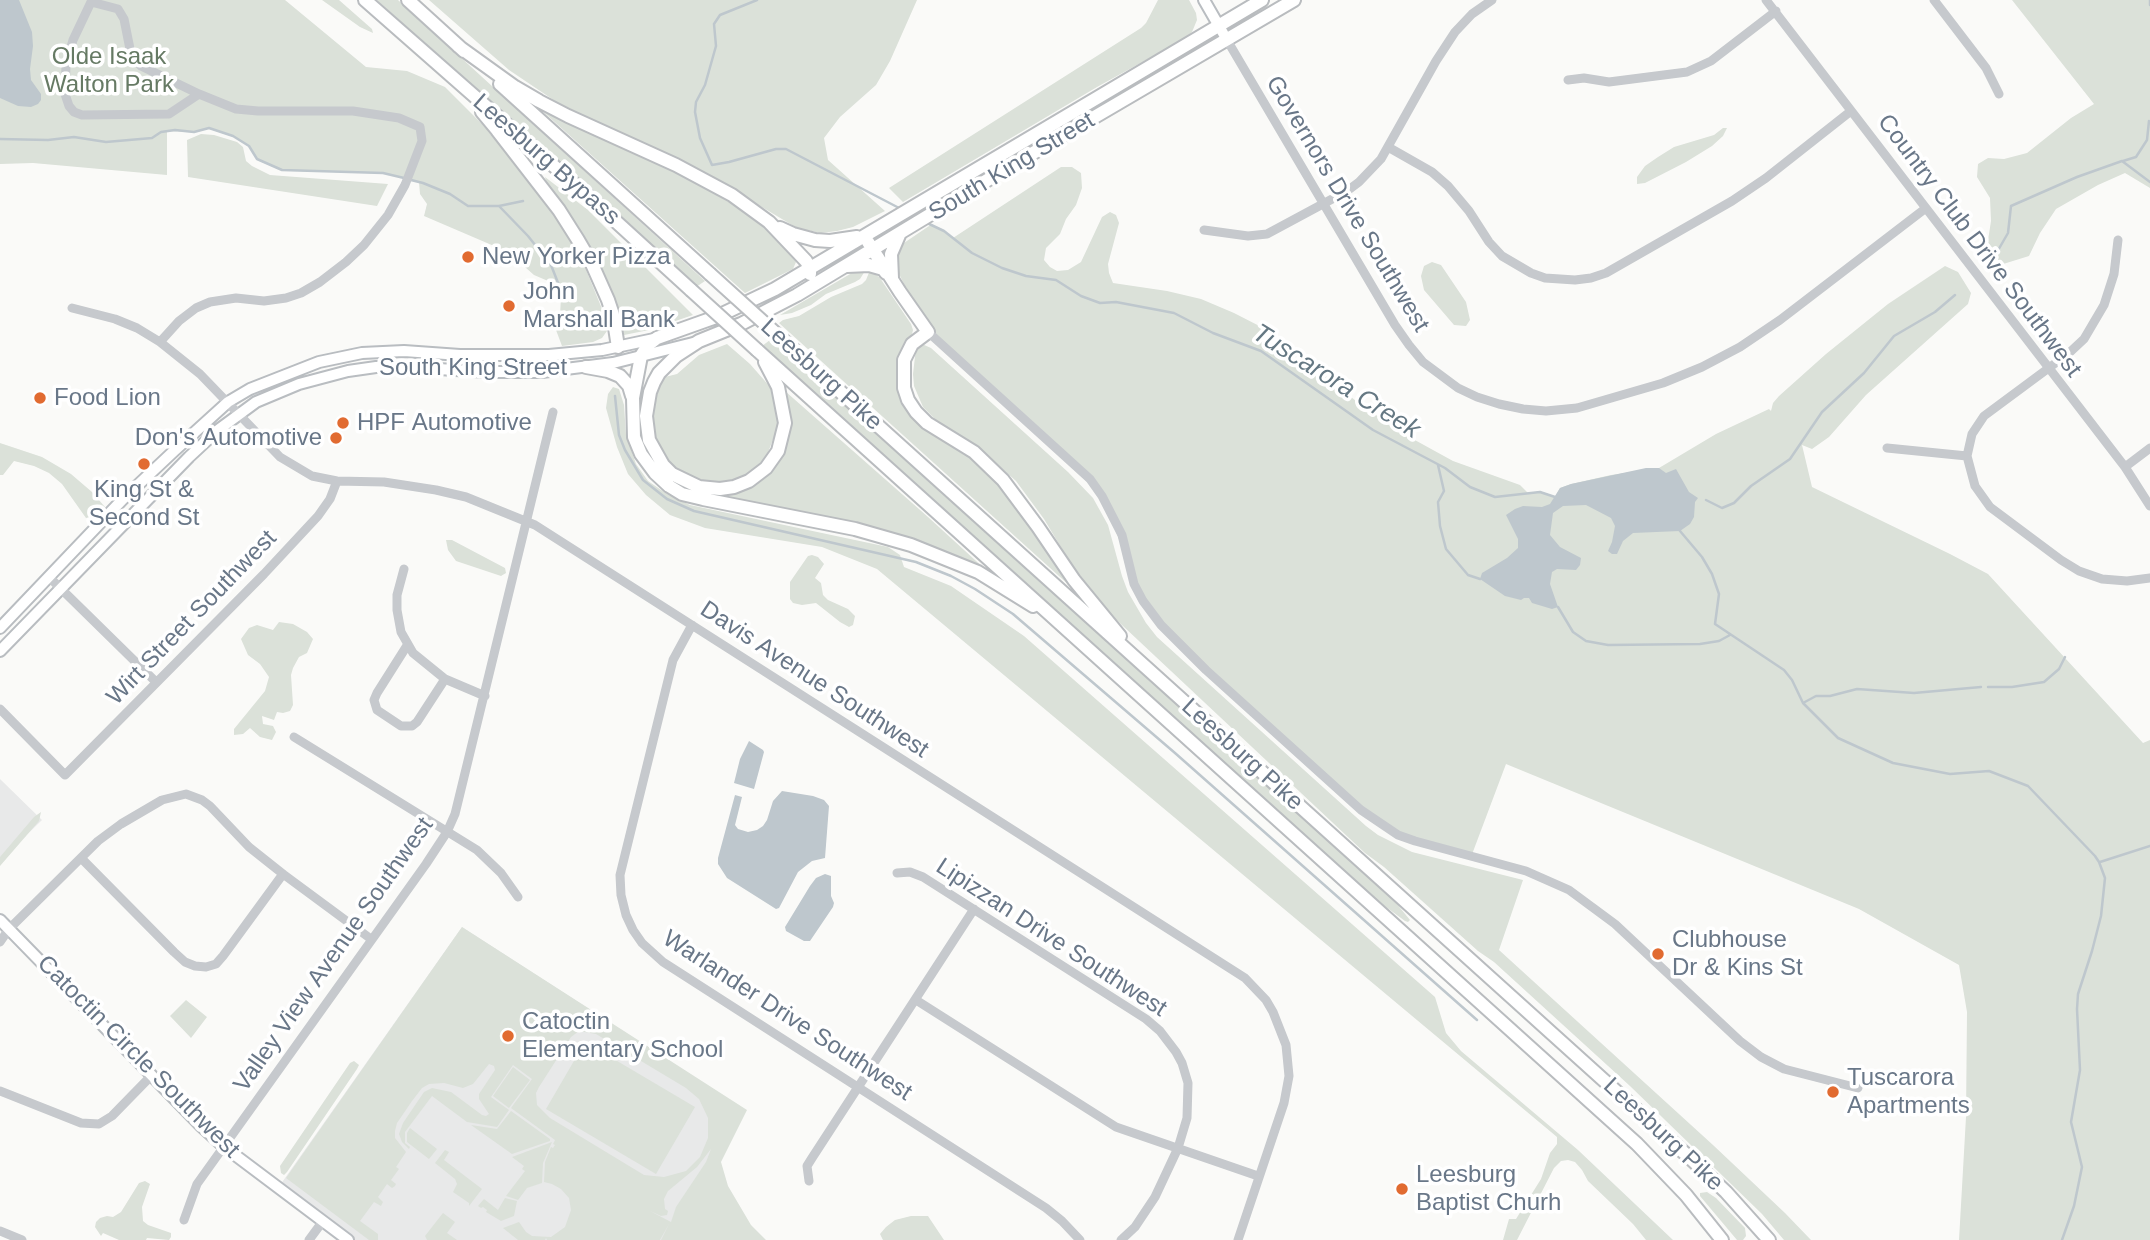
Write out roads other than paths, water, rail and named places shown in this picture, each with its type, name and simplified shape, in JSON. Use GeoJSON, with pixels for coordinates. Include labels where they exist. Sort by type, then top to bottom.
{"type":"FeatureCollection","features":[{"type":"Feature","properties":{"kind":"highway","name":"Leesburg Bypass"},"geometry":{"type":"LineString","coordinates":[[365,0],[588,196],[757,350]]}},
{"type":"Feature","properties":{"kind":"highway","name":"Leesburg Bypass"},"geometry":{"type":"LineString","coordinates":[[408,0],[710,274]]}},
{"type":"Feature","properties":{"kind":"highway","name":"South King Street"},"geometry":{"type":"LineString","coordinates":[[657,338],[716,317],[775,289],[1262,0]]}},
{"type":"Feature","properties":{"kind":"highway","name":"South King Street"},"geometry":{"type":"LineString","coordinates":[[699,341],[749,320],[797,295],[1294,0]]}},
{"type":"Feature","properties":{"kind":"highway"},"geometry":{"type":"LineString","coordinates":[[458,46],[539,101],[706,180],[743,202],[769,222],[806,261],[810,268],[808,282],[797,295]]}},
{"type":"Feature","properties":{"kind":"highway"},"geometry":{"type":"LineString","coordinates":[[441,68],[498,130],[559,210],[592,264],[608,300],[618,347]]}},
{"type":"Feature","properties":{"kind":"highway"},"geometry":{"type":"LineString","coordinates":[[769,222],[793,234],[816,240],[830,241],[864,236],[928,332],[912,344],[904,360],[904,388],[916,412],[927,423],[974,452],[1003,480],[1098,611],[1164,685]]}},
{"type":"Feature","properties":{"kind":"highway"},"geometry":{"type":"LineString","coordinates":[[892,278],[891,254],[906,229]]}},
{"type":"Feature","properties":{"kind":"highway"},"geometry":{"type":"LineString","coordinates":[[842,267],[869,265],[883,270],[892,278]]}},
{"type":"Feature","properties":{"kind":"highway","name":"Leesburg Pike"},"geometry":{"type":"LineString","coordinates":[[710,274],[1680,1149],[1726,1192],[1769,1240]]}},
{"type":"Feature","properties":{"kind":"highway"},"geometry":{"type":"LineString","coordinates":[[657,338],[641,356],[633,398],[633,427],[641,454],[663,482],[682,494],[855,529],[933,552],[997,583],[1073,634]]}},
{"type":"Feature","properties":{"kind":"highway"},"geometry":{"type":"LineString","coordinates":[[699,341],[676,356],[659,373],[650,392],[646,425],[649,440],[663,465],[681,480],[707,488],[734,487],[749,481],[766,468],[782,441],[786,424],[782,400],[778,387],[757,350]]}},
{"type":"Feature","properties":{"kind":"highway","name":"Leesburg Pike"},"geometry":{"type":"LineString","coordinates":[[757,350],[1637,1144],[1686,1195],[1722,1240]]}},
{"type":"Feature","properties":{"kind":"highway"},"geometry":{"type":"LineString","coordinates":[[586,367],[620,376],[629,386],[633,398]]}},
{"type":"Feature","properties":{"kind":"main road"},"geometry":{"type":"LineString","coordinates":[[1204,0],[1227,40]]}},
{"type":"Feature","properties":{"kind":"main road","name":"South King Street"},"geometry":{"type":"LineString","coordinates":[[0,628],[123,499],[198,427],[228,402],[286,373],[319,362],[362,353],[404,351],[460,355],[537,355],[618,347],[657,338]]}},
{"type":"Feature","properties":{"kind":"main road","name":"South King Street"},"geometry":{"type":"LineString","coordinates":[[0,651],[189,457],[218,430],[256,402],[299,384],[348,370],[404,367],[517,373],[586,367],[699,341]]}},
{"type":"Feature","properties":{"kind":"main road","name":"Catoctin Circle Southwest"},"geometry":{"type":"LineString","coordinates":[[0,920],[223,1146],[348,1240]]}},
{"type":"Feature","properties":{"kind":"street"},"geometry":{"type":"LineString","coordinates":[[1204,230],[1248,236],[1267,234],[1359,182],[1372,170],[1388,147],[1455,32],[1492,0]]}},
{"type":"Feature","properties":{"kind":"street","name":"Country Club Drive Southwest"},"geometry":{"type":"LineString","coordinates":[[1768,0],[2125,467],[2150,506]]}},
{"type":"Feature","properties":{"kind":"street"},"geometry":{"type":"LineString","coordinates":[[1934,0],[1986,68],[1999,94]]}},
{"type":"Feature","properties":{"kind":"street"},"geometry":{"type":"LineString","coordinates":[[160,342],[178,321],[210,302],[236,298],[272,301],[293,296],[320,282],[346,262],[388,215],[405,185],[423,135],[420,127],[407,121],[354,110],[236,109],[141,66],[131,54],[124,19],[118,9],[91,2],[73,40],[66,65],[65,94],[74,112],[82,115],[169,114],[199,94]]}},
{"type":"Feature","properties":{"kind":"street"},"geometry":{"type":"LineString","coordinates":[[1568,80],[1584,78],[1609,82],[1687,72],[1711,61],[1776,11]]}},
{"type":"Feature","properties":{"kind":"street","name":"Governors Drive Southwest"},"geometry":{"type":"LineString","coordinates":[[1227,40],[1395,325],[1423,362],[1458,388],[1477,397],[1523,409],[1546,411],[1577,408],[1662,383],[1712,362],[1780,320],[1926,208]]}},
{"type":"Feature","properties":{"kind":"street"},"geometry":{"type":"LineString","coordinates":[[1388,147],[1432,172],[1448,186],[1502,256],[1531,274],[1575,280],[1606,273],[1732,201],[1766,178],[1851,111]]}},
{"type":"Feature","properties":{"kind":"street"},"geometry":{"type":"LineString","coordinates":[[2118,240],[2110,289],[2095,323],[2084,339],[1984,416],[1972,434],[1967,456],[1975,486],[1990,506],[2061,560],[2079,571],[2102,579],[2127,581],[2150,578]]}},
{"type":"Feature","properties":{"kind":"street","name":"Davis Avenue Southwest"},"geometry":{"type":"LineString","coordinates":[[72,308],[125,323],[160,342],[200,374],[280,457],[312,476],[337,481],[384,482],[436,490],[467,497],[528,521],[1245,978],[1269,1006],[1286,1045],[1289,1076],[1284,1103],[1238,1240]]}},
{"type":"Feature","properties":{"kind":"street"},"geometry":{"type":"LineString","coordinates":[[928,332],[1090,479],[1122,535],[1134,584],[1161,625],[1206,670],[1361,810],[1398,835],[1526,871],[1569,890],[1615,924],[1740,1041],[1762,1057],[1784,1069],[1858,1088]]}},
{"type":"Feature","properties":{"kind":"street","name":"Valley View Avenue Southwest"},"geometry":{"type":"LineString","coordinates":[[184,1220],[197,1184],[447,832],[463,787],[553,412]]}},
{"type":"Feature","properties":{"kind":"street"},"geometry":{"type":"LineString","coordinates":[[1887,448],[1967,456]]}},
{"type":"Feature","properties":{"kind":"street"},"geometry":{"type":"LineString","coordinates":[[2125,467],[2150,448]]}},
{"type":"Feature","properties":{"kind":"street","name":"Wirt Street Southwest"},"geometry":{"type":"LineString","coordinates":[[0,709],[65,775],[264,575],[318,516],[330,499],[337,481]]}},
{"type":"Feature","properties":{"kind":"street"},"geometry":{"type":"LineString","coordinates":[[404,569],[397,596],[397,610],[401,632],[408,644],[420,660],[445,679],[485,696]]}},
{"type":"Feature","properties":{"kind":"street"},"geometry":{"type":"LineString","coordinates":[[49,577],[156,682]]}},
{"type":"Feature","properties":{"kind":"street","name":"Warlander Drive Southwest"},"geometry":{"type":"LineString","coordinates":[[692,625],[673,660],[620,874],[626,915],[642,943],[663,962],[1046,1208],[1080,1240]]}},
{"type":"Feature","properties":{"kind":"street"},"geometry":{"type":"LineString","coordinates":[[408,644],[377,693],[374,700],[377,710],[401,726],[412,726],[445,679]]}},
{"type":"Feature","properties":{"kind":"street"},"geometry":{"type":"LineString","coordinates":[[294,737],[477,850],[490,860],[519,897]]}},
{"type":"Feature","properties":{"kind":"street"},"geometry":{"type":"LineString","coordinates":[[0,942],[9,929],[98,841],[147,808],[162,800],[186,794],[210,806],[249,847],[371,939]]}},
{"type":"Feature","properties":{"kind":"street"},"geometry":{"type":"LineString","coordinates":[[81,858],[174,952],[195,966],[206,967],[216,964],[223,956],[283,874]]}},
{"type":"Feature","properties":{"kind":"street","name":"Lipizzan Drive Southwest"},"geometry":{"type":"LineString","coordinates":[[897,873],[910,872],[923,877],[1146,1019],[1160,1031],[1182,1063],[1188,1083],[1186,1118],[1178,1148],[1146,1212],[1122,1240]]}},
{"type":"Feature","properties":{"kind":"street"},"geometry":{"type":"LineString","coordinates":[[809,1181],[807,1166],[812,1157],[974,909]]}},
{"type":"Feature","properties":{"kind":"street"},"geometry":{"type":"LineString","coordinates":[[916,1000],[1116,1127],[1258,1176]]}},
{"type":"Feature","properties":{"kind":"street"},"geometry":{"type":"LineString","coordinates":[[0,1091],[81,1124],[99,1124],[113,1116],[152,1075]]}},
{"type":"Feature","properties":{"kind":"street"},"geometry":{"type":"LineString","coordinates":[[309,1240],[323,1221]]}},
{"type":"Feature","properties":{"kind":"street"},"geometry":{"type":"LineString","coordinates":[[0,1231],[22,1240]]}},
{"type":"Feature","properties":{"kind":"waterway","name":"Tuscarora Creek"},"geometry":{"type":"LineString","coordinates":[[757,0],[720,15],[714,24],[716,46],[695,112],[700,138],[712,165],[776,149],[786,149],[901,209]]}},
{"type":"Feature","properties":{"kind":"waterway"},"geometry":{"type":"LineString","coordinates":[[2150,0],[2150,5]]}},
{"type":"Feature","properties":{"kind":"waterway"},"geometry":{"type":"LineString","coordinates":[[2123,161],[2136,157],[2147,140],[2149,121]]}},
{"type":"Feature","properties":{"kind":"waterway","name":"Tuscarora Creek"},"geometry":{"type":"LineString","coordinates":[[0,139],[48,140],[74,137],[106,142],[152,138],[161,132],[175,130],[194,132],[209,128],[233,136],[249,146],[257,159],[282,170],[383,173],[404,178]]}},
{"type":"Feature","properties":{"kind":"waterway","name":"Tuscarora Creek"},"geometry":{"type":"LineString","coordinates":[[1993,259],[2008,233],[2011,206],[2122,161],[2150,182]]}},
{"type":"Feature","properties":{"kind":"waterway","name":"Tuscarora Creek"},"geometry":{"type":"LineString","coordinates":[[411,180],[450,194],[468,206],[499,206],[523,201]]}},
{"type":"Feature","properties":{"kind":"waterway"},"geometry":{"type":"LineString","coordinates":[[499,206],[551,265],[562,293]]}},
{"type":"Feature","properties":{"kind":"waterway","name":"Tuscarora Creek"},"geometry":{"type":"LineString","coordinates":[[925,222],[944,231],[972,253],[1002,268],[1026,276],[1056,280],[1081,296],[1100,303],[1116,302],[1174,313],[1213,333],[1261,351],[1373,430],[1445,468],[1470,487],[1495,497],[1540,492],[1555,497]]}},
{"type":"Feature","properties":{"kind":"waterway","name":"Tuscarora Creek"},"geometry":{"type":"LineString","coordinates":[[1706,500],[1722,508],[1734,503],[1751,486],[1790,459],[1822,412],[1864,373],[1894,336],[1935,312],[1955,295]]}},
{"type":"Feature","properties":{"kind":"waterway"},"geometry":{"type":"LineString","coordinates":[[615,396],[619,435],[625,450],[643,480],[667,499],[694,511],[916,562],[951,576],[1013,614],[1477,1020]]}},
{"type":"Feature","properties":{"kind":"waterway"},"geometry":{"type":"LineString","coordinates":[[1438,465],[1444,491],[1438,502],[1440,526],[1446,549],[1468,575],[1480,579]]}},
{"type":"Feature","properties":{"kind":"waterway"},"geometry":{"type":"LineString","coordinates":[[1680,531],[1702,557],[1712,574],[1719,594],[1715,624],[1784,670],[1803,703],[1838,738],[1893,763],[1950,774],[1989,771],[2028,786],[2099,862],[2105,878],[2101,916],[2078,994],[2077,1009],[2080,1070],[2071,1122],[2082,1167],[2074,1206],[2062,1240]]}},
{"type":"Feature","properties":{"kind":"waterway"},"geometry":{"type":"LineString","coordinates":[[1558,607],[1573,632],[1586,641],[1608,645],[1700,644],[1719,641],[1730,635]]}},
{"type":"Feature","properties":{"kind":"waterway"},"geometry":{"type":"LineString","coordinates":[[1988,687],[2012,687],[2044,682],[2059,669],[2065,657]]}},
{"type":"Feature","properties":{"kind":"waterway"},"geometry":{"type":"LineString","coordinates":[[1803,703],[1816,696],[1830,696],[1857,689],[1914,693],[1981,687]]}},
{"type":"Feature","properties":{"kind":"waterway"},"geometry":{"type":"LineString","coordinates":[[2100,862],[2150,846]]}},
{"type":"Feature","properties":{"kind":"place","name":"New Yorker Pizza"},"geometry":{"type":"Point","coordinates":[468,257]}},
{"type":"Feature","properties":{"kind":"place","name":"John Marshall Bank"},"geometry":{"type":"Point","coordinates":[509,306]}},
{"type":"Feature","properties":{"kind":"place","name":"Food Lion"},"geometry":{"type":"Point","coordinates":[40,398]}},
{"type":"Feature","properties":{"kind":"place","name":"HPF Automotive"},"geometry":{"type":"Point","coordinates":[343,423]}},
{"type":"Feature","properties":{"kind":"place","name":"Don's Automotive"},"geometry":{"type":"Point","coordinates":[336,438]}},
{"type":"Feature","properties":{"kind":"place","name":"King St & Second St"},"geometry":{"type":"Point","coordinates":[144,464]}},
{"type":"Feature","properties":{"kind":"place","name":"Clubhouse Dr & Kins St"},"geometry":{"type":"Point","coordinates":[1658,954]}},
{"type":"Feature","properties":{"kind":"place","name":"Catoctin Elementary School"},"geometry":{"type":"Point","coordinates":[508,1036]}},
{"type":"Feature","properties":{"kind":"place","name":"Tuscarora Apartments"},"geometry":{"type":"Point","coordinates":[1833,1092]}},
{"type":"Feature","properties":{"kind":"place","name":"Leesburg Baptist Churh"},"geometry":{"type":"Point","coordinates":[1402,1189]}},
{"type":"Feature","properties":{"kind":"park label","name":"Olde Isaak Walton Park"},"geometry":{"type":"Point","coordinates":[109,71]}}]}
